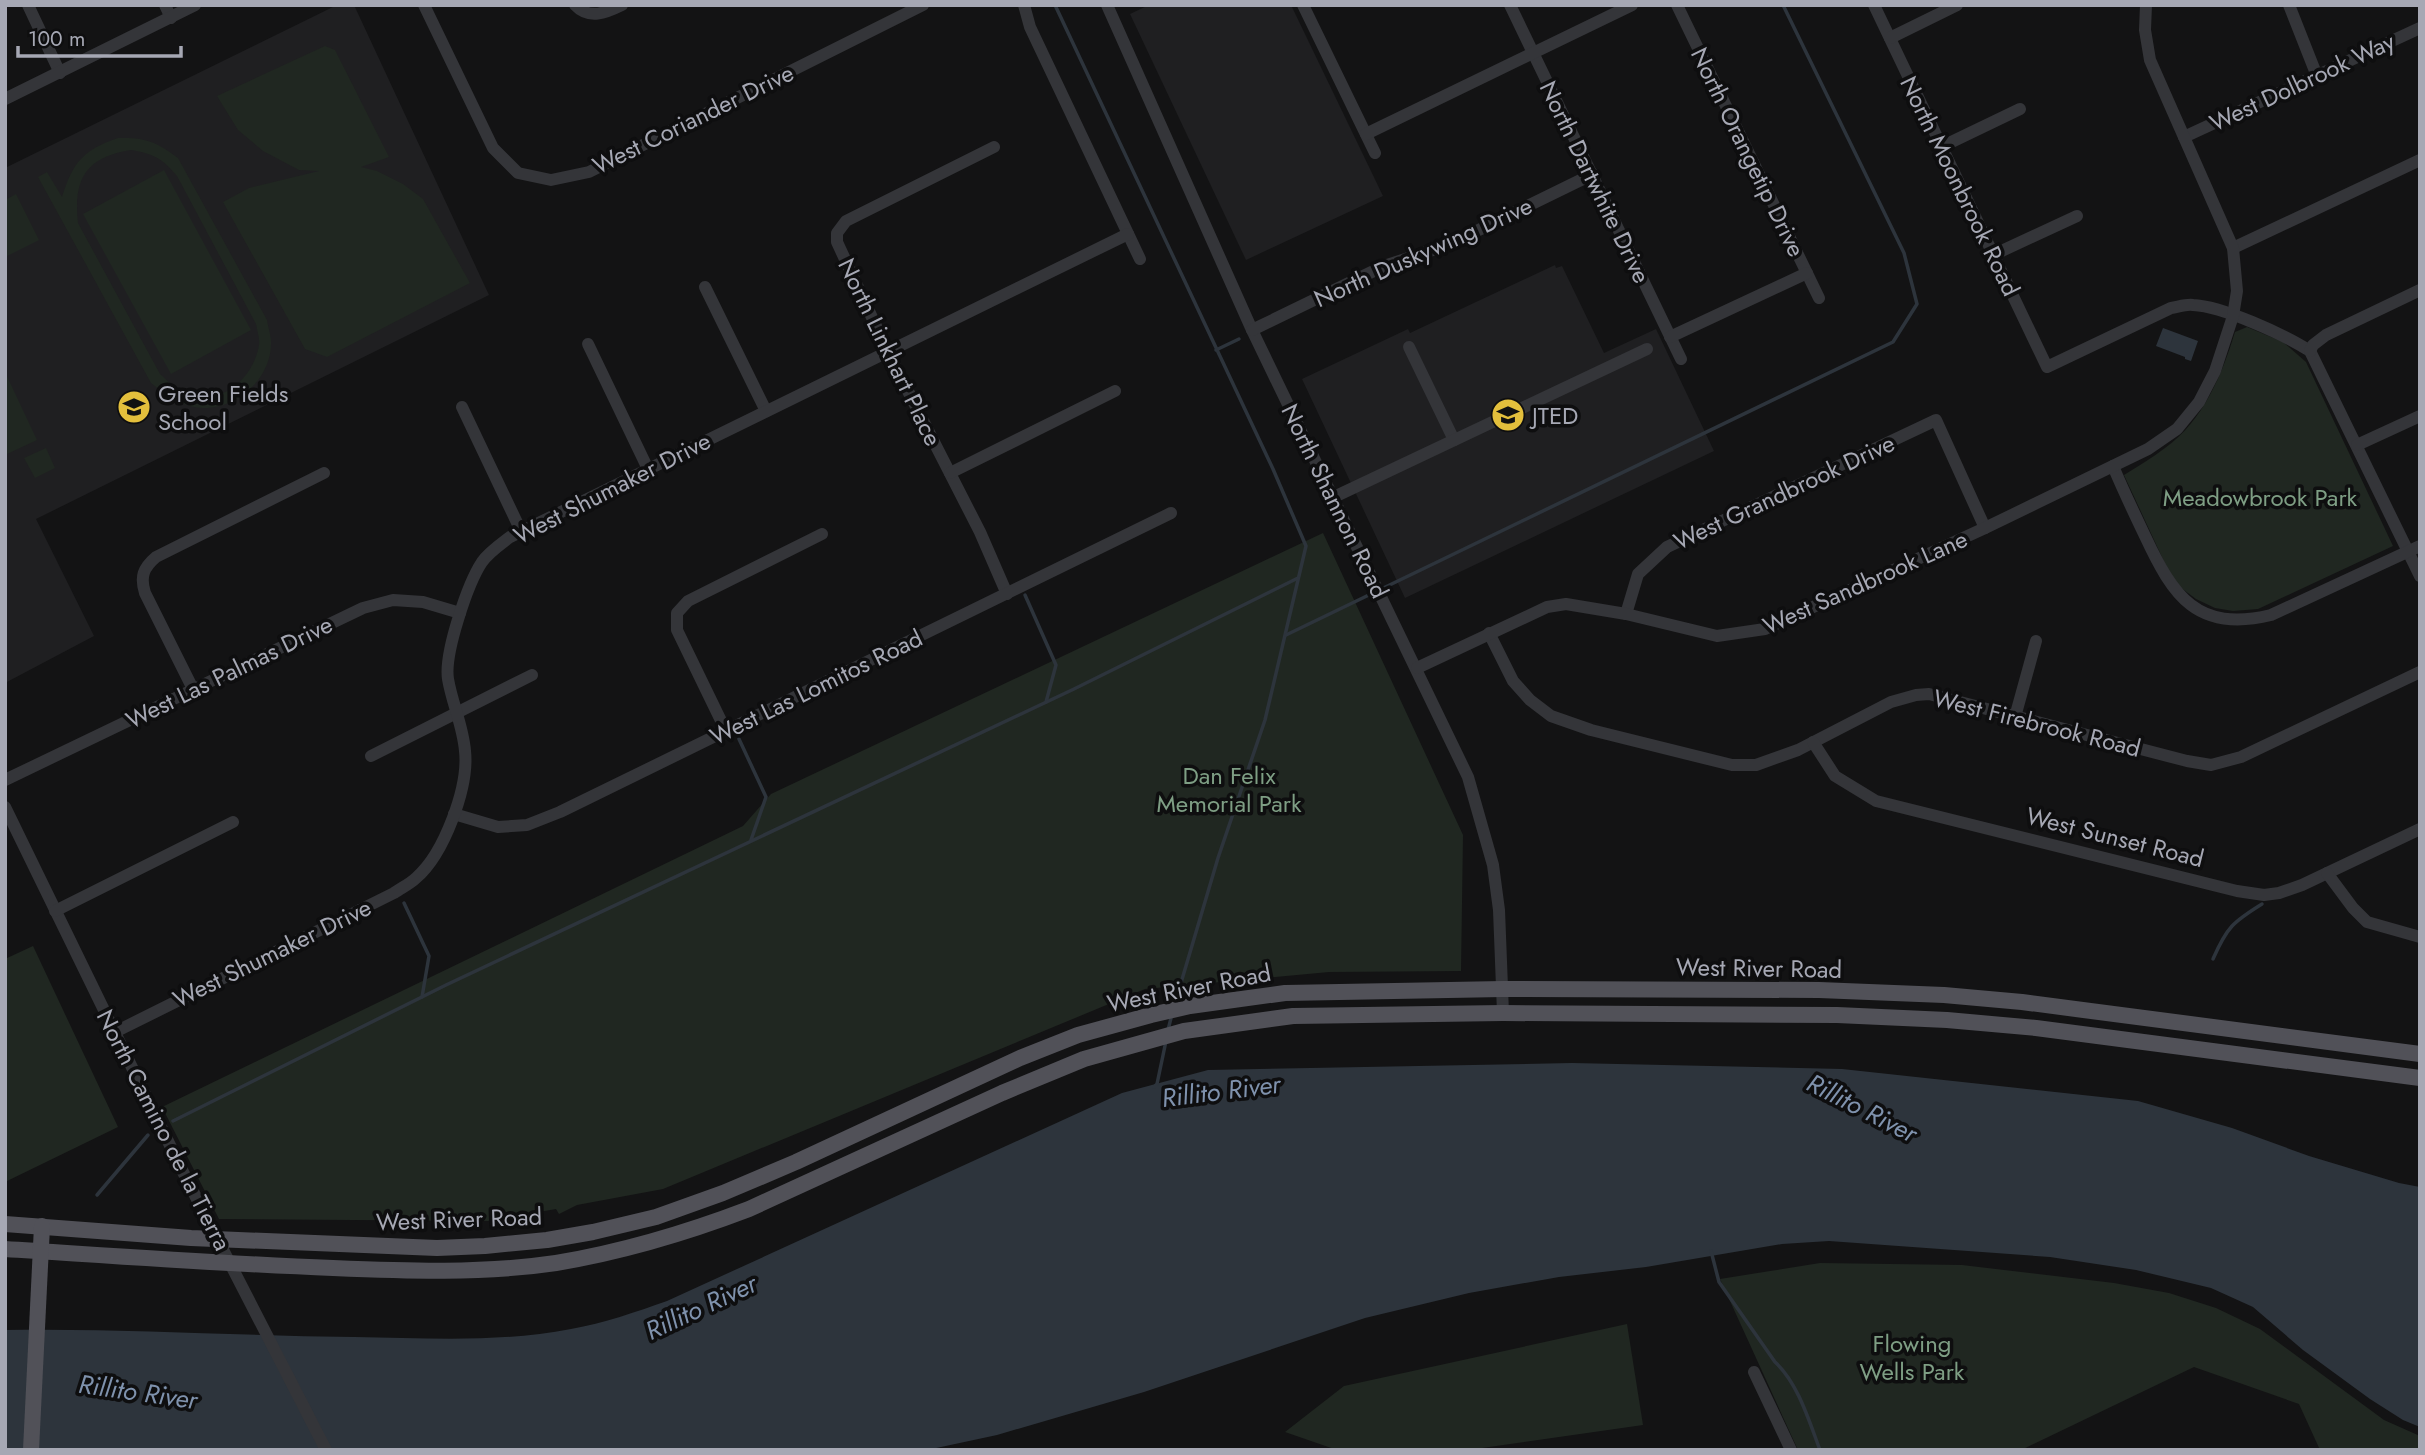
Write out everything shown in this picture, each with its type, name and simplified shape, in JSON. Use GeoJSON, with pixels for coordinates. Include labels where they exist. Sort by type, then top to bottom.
{"type":"FeatureCollection","features":[{"type":"Feature","properties":{"kind":"main road","name":"West River Road"},"geometry":{"type":"LineString","coordinates":[[5,1224],[191,1238],[424,1248],[473,1247],[547,1240],[656,1217],[723,1193],[1020,1058],[1079,1035],[1151,1014],[1190,1006],[1322,991],[1819,990],[1944,995],[2022,1002],[2420,1054]]}},
{"type":"Feature","properties":{"kind":"main road","name":"West River Road"},"geometry":{"type":"LineString","coordinates":[[5,1249],[202,1263],[439,1272],[554,1263],[630,1248],[749,1209],[1002,1093],[1084,1059],[1184,1031],[1293,1016],[1503,1013],[1837,1015],[1948,1020],[2036,1028],[2420,1078]]}},
{"type":"Feature","properties":{"kind":"main road"},"geometry":{"type":"LineString","coordinates":[[2345,1068],[2350,1045]]}},
{"type":"Feature","properties":{"kind":"main road"},"geometry":{"type":"LineString","coordinates":[[624,1224],[630,1248]]}},
{"type":"Feature","properties":{"kind":"main road"},"geometry":{"type":"LineString","coordinates":[[31,1450],[41,1226]]}},
{"type":"Feature","properties":{"kind":"street"},"geometry":{"type":"LineString","coordinates":[[28,5],[60,73]]}},
{"type":"Feature","properties":{"kind":"street"},"geometry":{"type":"LineString","coordinates":[[164,5],[171,18]]}},
{"type":"Feature","properties":{"kind":"street"},"geometry":{"type":"LineString","coordinates":[[5,99],[195,5]]}},
{"type":"Feature","properties":{"kind":"street","name":"West Coriander Drive"},"geometry":{"type":"LineString","coordinates":[[424,5],[493,148],[518,173],[551,180],[589,172],[923,5]]}},
{"type":"Feature","properties":{"kind":"street"},"geometry":{"type":"LineString","coordinates":[[581,12],[596,15],[622,5]]}},
{"type":"Feature","properties":{"kind":"street"},"geometry":{"type":"LineString","coordinates":[[1024,5],[1030,27],[1140,259]]}},
{"type":"Feature","properties":{"kind":"street","name":"North Shannon Road"},"geometry":{"type":"LineString","coordinates":[[1107,5],[1252,330],[1468,777],[1493,866],[1499,909],[1503,1013]]}},
{"type":"Feature","properties":{"kind":"street","name":"North Dartwhite Drive"},"geometry":{"type":"LineString","coordinates":[[1510,5],[1681,359]]}},
{"type":"Feature","properties":{"kind":"street"},"geometry":{"type":"LineString","coordinates":[[1366,134],[1632,5]]}},
{"type":"Feature","properties":{"kind":"street","name":"North Orangetip Drive"},"geometry":{"type":"LineString","coordinates":[[1677,5],[1819,298]]}},
{"type":"Feature","properties":{"kind":"street","name":"North Moonbrook Road"},"geometry":{"type":"LineString","coordinates":[[1874,5],[2047,367],[2171,309],[2192,304],[2233,316]]}},
{"type":"Feature","properties":{"kind":"street"},"geometry":{"type":"LineString","coordinates":[[1890,38],[1957,5]]}},
{"type":"Feature","properties":{"kind":"street","name":"West Sandbrook Lane"},"geometry":{"type":"LineString","coordinates":[[1417,668],[1547,607],[1566,604],[1626,614],[1717,636],[1765,629],[2113,466],[2156,444],[2177,429],[2199,402],[2215,371],[2233,316],[2237,291],[2233,248],[2150,60],[2145,30],[2146,5]]}},
{"type":"Feature","properties":{"kind":"street"},"geometry":{"type":"LineString","coordinates":[[2289,5],[2317,76]]}},
{"type":"Feature","properties":{"kind":"street"},"geometry":{"type":"LineString","coordinates":[[1306,6],[1375,153]]}},
{"type":"Feature","properties":{"kind":"street","name":"West Dolbrook Way"},"geometry":{"type":"LineString","coordinates":[[2185,137],[2420,27]]}},
{"type":"Feature","properties":{"kind":"street"},"geometry":{"type":"LineString","coordinates":[[1941,147],[2020,109]]}},
{"type":"Feature","properties":{"kind":"street","name":"North Linkhart Place"},"geometry":{"type":"LineString","coordinates":[[994,147],[856,215],[833,230],[840,251],[888,352],[980,532],[1007,594]]}},
{"type":"Feature","properties":{"kind":"street"},"geometry":{"type":"LineString","coordinates":[[2233,248],[2420,160]]}},
{"type":"Feature","properties":{"kind":"street","name":"North Duskywing Drive"},"geometry":{"type":"LineString","coordinates":[[1252,330],[1384,266],[1448,245],[1593,174]]}},
{"type":"Feature","properties":{"kind":"street"},"geometry":{"type":"LineString","coordinates":[[1993,255],[2077,216]]}},
{"type":"Feature","properties":{"kind":"street","name":"West Shumaker Drive"},"geometry":{"type":"LineString","coordinates":[[115,1032],[394,893],[418,877],[438,850],[454,814],[463,780],[466,753],[447,677],[450,649],[460,613],[483,561],[510,537],[1128,234]]}},
{"type":"Feature","properties":{"kind":"street"},"geometry":{"type":"LineString","coordinates":[[1670,337],[1807,273]]}},
{"type":"Feature","properties":{"kind":"street"},"geometry":{"type":"LineString","coordinates":[[705,287],[766,411]]}},
{"type":"Feature","properties":{"kind":"street"},"geometry":{"type":"LineString","coordinates":[[2311,351],[2326,335],[2420,290]]}},
{"type":"Feature","properties":{"kind":"street"},"geometry":{"type":"LineString","coordinates":[[2233,316],[2286,337],[2311,351],[2357,445],[2414,549],[2420,576]]}},
{"type":"Feature","properties":{"kind":"street"},"geometry":{"type":"LineString","coordinates":[[588,344],[648,469]]}},
{"type":"Feature","properties":{"kind":"street"},"geometry":{"type":"LineString","coordinates":[[1409,347],[1454,440]]}},
{"type":"Feature","properties":{"kind":"street"},"geometry":{"type":"LineString","coordinates":[[1334,497],[1647,349]]}},
{"type":"Feature","properties":{"kind":"street"},"geometry":{"type":"LineString","coordinates":[[950,473],[1115,391]]}},
{"type":"Feature","properties":{"kind":"street"},"geometry":{"type":"LineString","coordinates":[[462,407],[521,531]]}},
{"type":"Feature","properties":{"kind":"street"},"geometry":{"type":"LineString","coordinates":[[2357,445],[2420,416]]}},
{"type":"Feature","properties":{"kind":"street","name":"West Grandbrook Drive"},"geometry":{"type":"LineString","coordinates":[[1626,614],[1638,574],[1667,547],[1936,420],[1985,528]]}},
{"type":"Feature","properties":{"kind":"street"},"geometry":{"type":"LineString","coordinates":[[2113,466],[2159,565],[2175,591],[2189,604],[2208,615],[2236,620],[2271,615],[2414,549]]}},
{"type":"Feature","properties":{"kind":"street"},"geometry":{"type":"LineString","coordinates":[[193,690],[145,593],[138,570],[146,567],[156,557],[324,472]]}},
{"type":"Feature","properties":{"kind":"street","name":"West Las Lomitos Road"},"geometry":{"type":"LineString","coordinates":[[454,814],[498,827],[527,825],[560,812],[1171,513]]}},
{"type":"Feature","properties":{"kind":"street"},"geometry":{"type":"LineString","coordinates":[[726,731],[672,615],[688,601],[822,534]]}},
{"type":"Feature","properties":{"kind":"street","name":"West Las Palmas Drive"},"geometry":{"type":"LineString","coordinates":[[5,780],[363,608],[393,600],[422,602],[460,613]]}},
{"type":"Feature","properties":{"kind":"street","name":"West Firebrook Road"},"geometry":{"type":"LineString","coordinates":[[1489,633],[1513,681],[1530,700],[1551,716],[1732,765],[1756,765],[1797,750],[1891,702],[1929,694],[2211,765],[2241,757],[2420,672]]}},
{"type":"Feature","properties":{"kind":"street"},"geometry":{"type":"LineString","coordinates":[[2015,717],[2036,641]]}},
{"type":"Feature","properties":{"kind":"street"},"geometry":{"type":"LineString","coordinates":[[371,756],[532,676]]}},
{"type":"Feature","properties":{"kind":"street","name":"West Sunset Road"},"geometry":{"type":"LineString","coordinates":[[1813,742],[1835,776],[1876,801],[2237,891],[2264,895],[2280,893],[2420,829]]}},
{"type":"Feature","properties":{"kind":"street","name":"North Camino de la Tierra"},"geometry":{"type":"LineString","coordinates":[[5,807],[182,1170],[327,1450]]}},
{"type":"Feature","properties":{"kind":"street"},"geometry":{"type":"LineString","coordinates":[[55,911],[233,822]]}},
{"type":"Feature","properties":{"kind":"street"},"geometry":{"type":"LineString","coordinates":[[2327,873],[2367,922],[2420,937]]}},
{"type":"Feature","properties":{"kind":"street"},"geometry":{"type":"LineString","coordinates":[[1755,1372],[1791,1450]]}},
{"type":"Feature","properties":{"kind":"shaded area","name":"Green Fields School"},"geometry":{"type":"Polygon","coordinates":[[[337,5],[354,5],[489,295],[36,519],[94,636],[5,683],[5,168],[337,5]]]}},
{"type":"Feature","properties":{"kind":"shaded area"},"geometry":{"type":"Polygon","coordinates":[[[1149,5],[1291,5],[1383,196],[1246,260],[1130,14],[1149,5]]]}},
{"type":"Feature","properties":{"kind":"shaded area","name":"JTED"},"geometry":{"type":"Polygon","coordinates":[[[1555,265],[1556,268],[1562,266],[1604,353],[1656,329],[1714,451],[1405,598],[1302,379],[1408,329],[1410,333],[1555,265]]]}},
{"type":"Feature","properties":{"kind":"green space"},"geometry":{"type":"Polygon","coordinates":[[[325,46],[335,50],[389,157],[361,167],[377,171],[403,184],[423,199],[470,283],[327,357],[305,349],[223,202],[249,188],[319,171],[299,170],[263,151],[238,130],[217,96],[325,46]]]}},
{"type":"Feature","properties":{"kind":"green space"},"geometry":{"type":"Polygon","coordinates":[[[118,138],[136,138],[157,144],[178,158],[267,320],[271,342],[266,367],[251,388],[229,403],[204,408],[189,406],[151,383],[38,177],[47,172],[62,197],[70,175],[81,159],[96,147],[118,138]],[[131,150],[103,158],[86,173],[78,194],[78,223],[160,374],[174,387],[187,394],[204,397],[226,392],[244,377],[256,356],[259,337],[256,324],[177,176],[152,155],[131,150]]]}},
{"type":"Feature","properties":{"kind":"green space"},"geometry":{"type":"Polygon","coordinates":[[[164,170],[251,330],[171,374],[83,214],[164,170]]]}},
{"type":"Feature","properties":{"kind":"green space"},"geometry":{"type":"Polygon","coordinates":[[[16,194],[39,240],[5,257],[5,200],[16,194]]]}},
{"type":"Feature","properties":{"kind":"green space","name":"Meadowbrook Park"},"geometry":{"type":"Polygon","coordinates":[[[2247,327],[2283,342],[2306,362],[2393,546],[2258,609],[2233,611],[2215,608],[2180,587],[2168,570],[2124,475],[2165,448],[2190,425],[2217,380],[2235,332],[2247,327]]]}},
{"type":"Feature","properties":{"kind":"green space"},"geometry":{"type":"Polygon","coordinates":[[[5,372],[37,440],[5,455],[5,372]]]}},
{"type":"Feature","properties":{"kind":"green space"},"geometry":{"type":"Polygon","coordinates":[[[46,448],[55,468],[35,478],[24,458],[46,448]]]}},
{"type":"Feature","properties":{"kind":"green space","name":"Dan Felix Memorial Park"},"geometry":{"type":"Polygon","coordinates":[[[1323,533],[1463,835],[1461,971],[1329,972],[1145,989],[663,1189],[577,1205],[559,1214],[556,1209],[488,1221],[219,1219],[162,1107],[743,826],[771,794],[1323,533]]]}},
{"type":"Feature","properties":{"kind":"green space"},"geometry":{"type":"Polygon","coordinates":[[[33,946],[118,1127],[5,1182],[5,959],[33,946]]]}},
{"type":"Feature","properties":{"kind":"green space","name":"Flowing Wells Park"},"geometry":{"type":"Polygon","coordinates":[[[1820,1263],[1962,1265],[2114,1283],[2169,1293],[2216,1308],[2260,1329],[2384,1420],[2420,1436],[2420,1450],[2320,1450],[2299,1404],[2194,1367],[2021,1450],[1798,1450],[1720,1279],[1820,1263]]]}},
{"type":"Feature","properties":{"kind":"green space"},"geometry":{"type":"Polygon","coordinates":[[[1627,1324],[1643,1425],[1468,1450],[1337,1450],[1285,1432],[1344,1386],[1627,1324]]]}},
{"type":"Feature","properties":{"kind":"water"},"geometry":{"type":"Polygon","coordinates":[[[2163,328],[2198,341],[2191,361],[2156,346],[2163,328]]]}},
{"type":"Feature","properties":{"kind":"water","name":"Rillito River"},"geometry":{"type":"Polygon","coordinates":[[[1572,1063],[1842,1069],[2138,1101],[2232,1128],[2309,1156],[2420,1187],[2420,1427],[2403,1420],[2370,1399],[2303,1350],[2253,1307],[2211,1288],[2136,1270],[2050,1257],[1829,1241],[1782,1244],[1469,1293],[1365,1318],[1144,1392],[997,1435],[927,1450],[5,1450],[5,1330],[463,1339],[571,1329],[667,1301],[1122,1093],[1208,1070],[1572,1063]]]}},
{"type":"Feature","properties":{"kind":"waterway"},"geometry":{"type":"LineString","coordinates":[[1055,5],[1273,469],[1306,546],[1265,720],[1218,858],[1175,1003]]}},
{"type":"Feature","properties":{"kind":"waterway"},"geometry":{"type":"LineString","coordinates":[[1286,635],[1893,342],[1917,304],[1904,253],[1783,5]]}},
{"type":"Feature","properties":{"kind":"waterway"},"geometry":{"type":"LineString","coordinates":[[1216,350],[1239,339]]}},
{"type":"Feature","properties":{"kind":"waterway"},"geometry":{"type":"LineString","coordinates":[[173,1121],[446,985],[1074,689],[1298,578]]}},
{"type":"Feature","properties":{"kind":"waterway"},"geometry":{"type":"LineString","coordinates":[[1025,595],[1056,665],[1046,702]]}},
{"type":"Feature","properties":{"kind":"waterway"},"geometry":{"type":"LineString","coordinates":[[739,739],[766,797],[751,840]]}},
{"type":"Feature","properties":{"kind":"waterway"},"geometry":{"type":"LineString","coordinates":[[404,903],[429,956],[422,997]]}},
{"type":"Feature","properties":{"kind":"waterway"},"geometry":{"type":"LineString","coordinates":[[2213,959],[2222,939],[2232,926],[2262,904]]}},
{"type":"Feature","properties":{"kind":"waterway"},"geometry":{"type":"LineString","coordinates":[[1168,1030],[1172,1014]]}},
{"type":"Feature","properties":{"kind":"waterway","name":"Rillito River"},"geometry":{"type":"LineString","coordinates":[[1154,1087],[1157,1084],[1166,1041]]}},
{"type":"Feature","properties":{"kind":"waterway"},"geometry":{"type":"LineString","coordinates":[[97,1195],[148,1135]]}},
{"type":"Feature","properties":{"kind":"waterway"},"geometry":{"type":"LineString","coordinates":[[1711,1251],[1719,1282],[1790,1381],[1802,1403],[1820,1450]]}},
{"type":"Feature","properties":{"kind":"place","name":"Green Fields School"},"geometry":{"type":"Point","coordinates":[134,407]}},
{"type":"Feature","properties":{"kind":"place","name":"JTED"},"geometry":{"type":"Point","coordinates":[1508,415]}}]}
